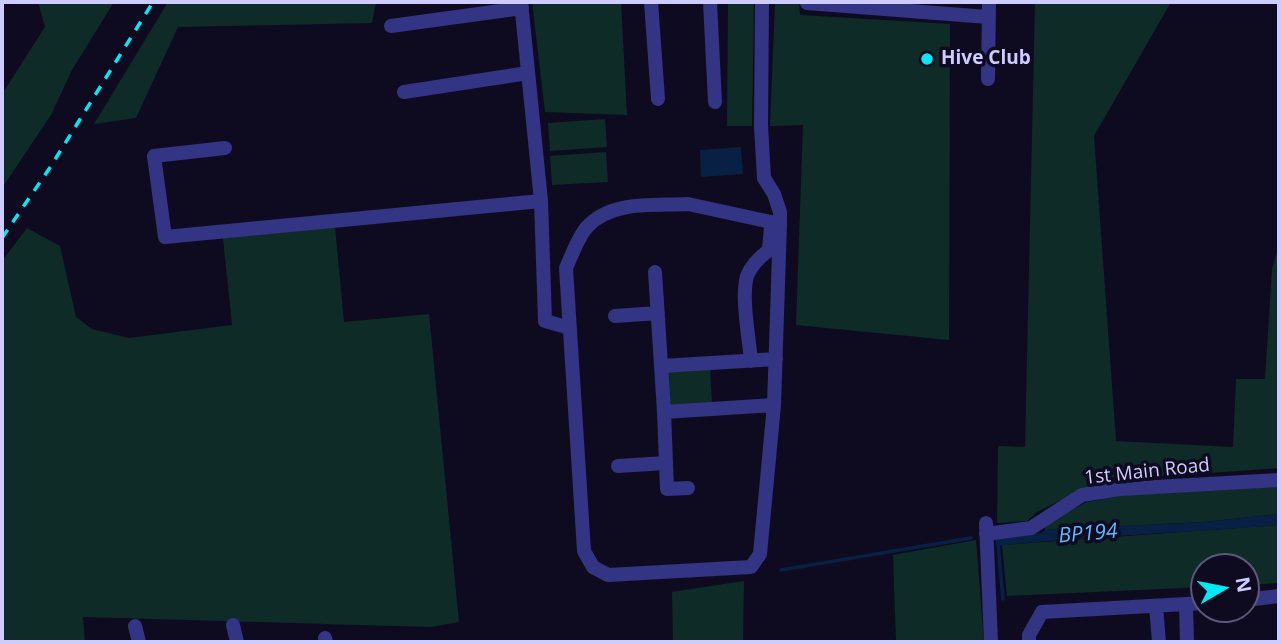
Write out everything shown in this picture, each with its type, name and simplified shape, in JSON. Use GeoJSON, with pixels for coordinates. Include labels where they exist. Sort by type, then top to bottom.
{"type":"FeatureCollection","features":[{"type":"Feature","properties":{"kind":"street"},"geometry":{"type":"LineString","coordinates":[[652,2],[658,99]]}},
{"type":"Feature","properties":{"kind":"street"},"geometry":{"type":"LineString","coordinates":[[710,2],[715,102]]}},
{"type":"Feature","properties":{"kind":"street"},"geometry":{"type":"LineString","coordinates":[[751,361],[745,288],[748,273],[759,257],[769,250],[780,212],[774,194],[764,178],[761,126],[762,2]]}},
{"type":"Feature","properties":{"kind":"street"},"geometry":{"type":"LineString","coordinates":[[988,79],[989,2]]}},
{"type":"Feature","properties":{"kind":"street"},"geometry":{"type":"LineString","coordinates":[[807,3],[988,17]]}},
{"type":"Feature","properties":{"kind":"street"},"geometry":{"type":"LineString","coordinates":[[391,26],[522,5],[541,201],[545,321],[570,328]]}},
{"type":"Feature","properties":{"kind":"street"},"geometry":{"type":"LineString","coordinates":[[404,92],[528,73]]}},
{"type":"Feature","properties":{"kind":"street"},"geometry":{"type":"LineString","coordinates":[[225,148],[154,156],[165,237],[541,201]]}},
{"type":"Feature","properties":{"kind":"street"},"geometry":{"type":"LineString","coordinates":[[688,204],[776,223],[775,405],[760,554],[751,567],[608,575],[602,573],[589,562],[584,551],[566,268],[586,228],[608,211],[620,208],[688,204]]}},
{"type":"Feature","properties":{"kind":"street"},"geometry":{"type":"LineString","coordinates":[[655,272],[667,489],[688,488]]}},
{"type":"Feature","properties":{"kind":"street"},"geometry":{"type":"LineString","coordinates":[[615,316],[658,313]]}},
{"type":"Feature","properties":{"kind":"street"},"geometry":{"type":"LineString","coordinates":[[662,366],[776,359]]}},
{"type":"Feature","properties":{"kind":"street"},"geometry":{"type":"LineString","coordinates":[[664,412],[775,405]]}},
{"type":"Feature","properties":{"kind":"street"},"geometry":{"type":"LineString","coordinates":[[618,466],[666,463]]}},
{"type":"Feature","properties":{"kind":"street","name":"1st Main Road"},"geometry":{"type":"LineString","coordinates":[[991,642],[986,535],[1031,528],[1082,495],[1120,489],[1279,480]]}},
{"type":"Feature","properties":{"kind":"street"},"geometry":{"type":"LineString","coordinates":[[1260,598],[1279,596]]}},
{"type":"Feature","properties":{"kind":"street"},"geometry":{"type":"LineString","coordinates":[[1186,605],[1187,642]]}},
{"type":"Feature","properties":{"kind":"street"},"geometry":{"type":"LineString","coordinates":[[1029,642],[1029,635],[1042,612],[1190,605]]}},
{"type":"Feature","properties":{"kind":"street"},"geometry":{"type":"LineString","coordinates":[[1156,606],[1159,642]]}},
{"type":"Feature","properties":{"kind":"street"},"geometry":{"type":"LineString","coordinates":[[233,625],[237,642]]}},
{"type":"Feature","properties":{"kind":"street"},"geometry":{"type":"LineString","coordinates":[[135,626],[139,642]]}},
{"type":"Feature","properties":{"kind":"green space"},"geometry":{"type":"Polygon","coordinates":[[[38,2],[114,2],[72,70],[51,115],[2,188],[2,94],[45,27],[38,2]]]}},
{"type":"Feature","properties":{"kind":"green space"},"geometry":{"type":"Polygon","coordinates":[[[168,2],[376,2],[372,23],[178,27],[136,118],[94,124],[168,2]]]}},
{"type":"Feature","properties":{"kind":"green space"},"geometry":{"type":"Polygon","coordinates":[[[532,2],[621,2],[627,115],[545,112],[532,2]]]}},
{"type":"Feature","properties":{"kind":"green space"},"geometry":{"type":"Polygon","coordinates":[[[728,2],[754,2],[752,126],[727,126],[728,2]]]}},
{"type":"Feature","properties":{"kind":"green space"},"geometry":{"type":"Polygon","coordinates":[[[775,2],[799,2],[800,15],[950,24],[949,340],[796,325],[803,125],[770,126],[775,2]]]}},
{"type":"Feature","properties":{"kind":"green space"},"geometry":{"type":"Polygon","coordinates":[[[1035,2],[1171,2],[1094,136],[1116,441],[1233,447],[1236,379],[1265,379],[1272,269],[1279,245],[1279,468],[1100,481],[1037,512],[1027,521],[997,523],[998,446],[1025,447],[1035,2]]]}},
{"type":"Feature","properties":{"kind":"green space"},"geometry":{"type":"Polygon","coordinates":[[[605,119],[607,147],[550,151],[548,123],[605,119]]]}},
{"type":"Feature","properties":{"kind":"green space"},"geometry":{"type":"Polygon","coordinates":[[[606,152],[608,182],[552,185],[550,156],[606,152]]]}},
{"type":"Feature","properties":{"kind":"green space"},"geometry":{"type":"Polygon","coordinates":[[[335,227],[344,322],[429,314],[459,622],[431,627],[83,617],[85,642],[2,642],[2,261],[27,228],[60,246],[76,317],[92,329],[129,338],[232,325],[223,238],[335,227]]]}},
{"type":"Feature","properties":{"kind":"green space"},"geometry":{"type":"Polygon","coordinates":[[[710,367],[712,405],[669,408],[666,370],[710,367]]]}},
{"type":"Feature","properties":{"kind":"green space"},"geometry":{"type":"Polygon","coordinates":[[[1279,486],[1279,514],[1204,522],[1045,530],[1045,524],[1087,502],[1126,495],[1279,486]]]}},
{"type":"Feature","properties":{"kind":"green space"},"geometry":{"type":"Polygon","coordinates":[[[1279,525],[1279,583],[1260,584],[1260,553],[1190,553],[1190,588],[1007,596],[1002,545],[1279,525]]]}},
{"type":"Feature","properties":{"kind":"green space"},"geometry":{"type":"Polygon","coordinates":[[[976,540],[984,642],[896,642],[893,555],[976,540]]]}},
{"type":"Feature","properties":{"kind":"green space"},"geometry":{"type":"Polygon","coordinates":[[[744,581],[743,642],[673,642],[672,592],[744,581]]]}},
{"type":"Feature","properties":{"kind":"water"},"geometry":{"type":"Polygon","coordinates":[[[741,147],[743,174],[701,177],[700,150],[741,147]]]}},
{"type":"Feature","properties":{"kind":"water"},"geometry":{"type":"Polygon","coordinates":[[[1279,514],[1279,525],[996,546],[995,539],[1042,533],[1045,530],[1204,522],[1279,514]]]}},
{"type":"Feature","properties":{"kind":"waterway"},"geometry":{"type":"LineString","coordinates":[[781,570],[971,538]]}},
{"type":"Feature","properties":{"kind":"waterway","name":"BP194"},"geometry":{"type":"LineString","coordinates":[[998,544],[1003,599]]}},
{"type":"Feature","properties":{"kind":"railway"},"geometry":{"type":"LineString","coordinates":[[2,238],[51,166],[153,2]]}},
{"type":"Feature","properties":{"kind":"place","name":"Hive Club"},"geometry":{"type":"Point","coordinates":[927,59]}}]}
